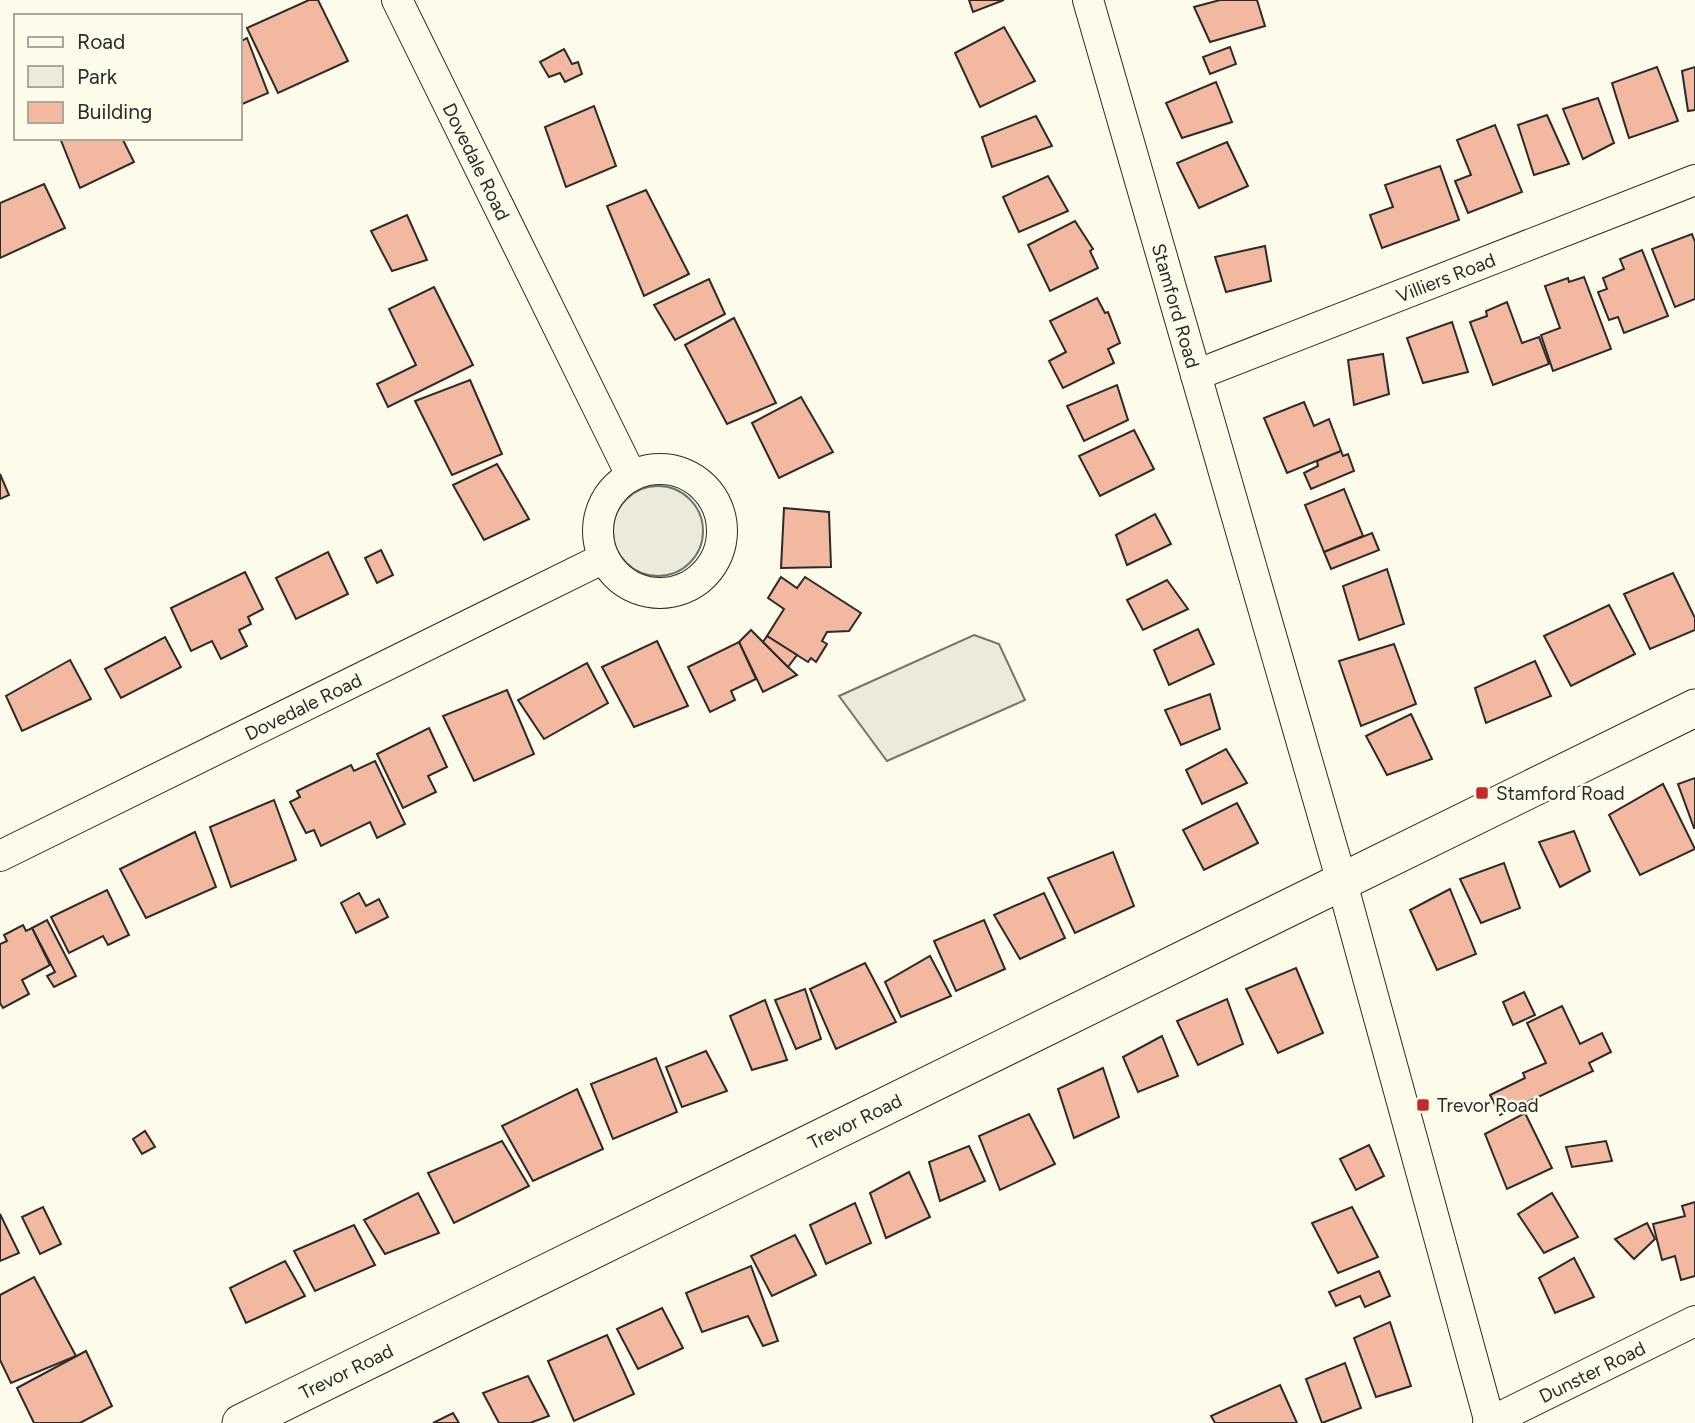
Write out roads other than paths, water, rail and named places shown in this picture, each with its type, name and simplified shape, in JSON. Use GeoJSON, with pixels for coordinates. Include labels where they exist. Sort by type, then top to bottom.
{"type":"FeatureCollection","features":[{"type":"Feature","properties":{"kind":"street","name":"Dovedale Road"},"geometry":{"type":"LineString","coordinates":[[397,0],[631,475]]}},
{"type":"Feature","properties":{"kind":"street","name":"Stamford Road"},"geometry":{"type":"LineString","coordinates":[[1088,0],[1341,879],[1489,1423]]}},
{"type":"Feature","properties":{"kind":"street","name":"Villiers Road"},"geometry":{"type":"LineString","coordinates":[[1196,375],[1695,180]]}},
{"type":"Feature","properties":{"kind":"street"},"geometry":{"type":"LineString","coordinates":[[650,469],[669,469],[688,474],[704,486],[716,502],[722,520],[722,540],[716,559],[704,575],[689,586],[670,593],[650,592],[631,586],[615,574],[604,558],[599,540],[599,520],[610,495],[631,475],[650,469]]}},
{"type":"Feature","properties":{"kind":"street","name":"Dovedale Road"},"geometry":{"type":"LineString","coordinates":[[0,856],[604,558]]}},
{"type":"Feature","properties":{"kind":"street","name":"Trevor Road"},"geometry":{"type":"LineString","coordinates":[[241,1423],[1341,879],[1695,708]]}},
{"type":"Feature","properties":{"kind":"street","name":"Dunster Road"},"geometry":{"type":"LineString","coordinates":[[1489,1423],[1695,1321]]}},
{"type":"Feature","properties":{"kind":"place","name":"Stamford Road"},"geometry":{"type":"Point","coordinates":[1482,793]}},
{"type":"Feature","properties":{"kind":"place","name":"Trevor Road"},"geometry":{"type":"Point","coordinates":[1423,1105]}}]}
